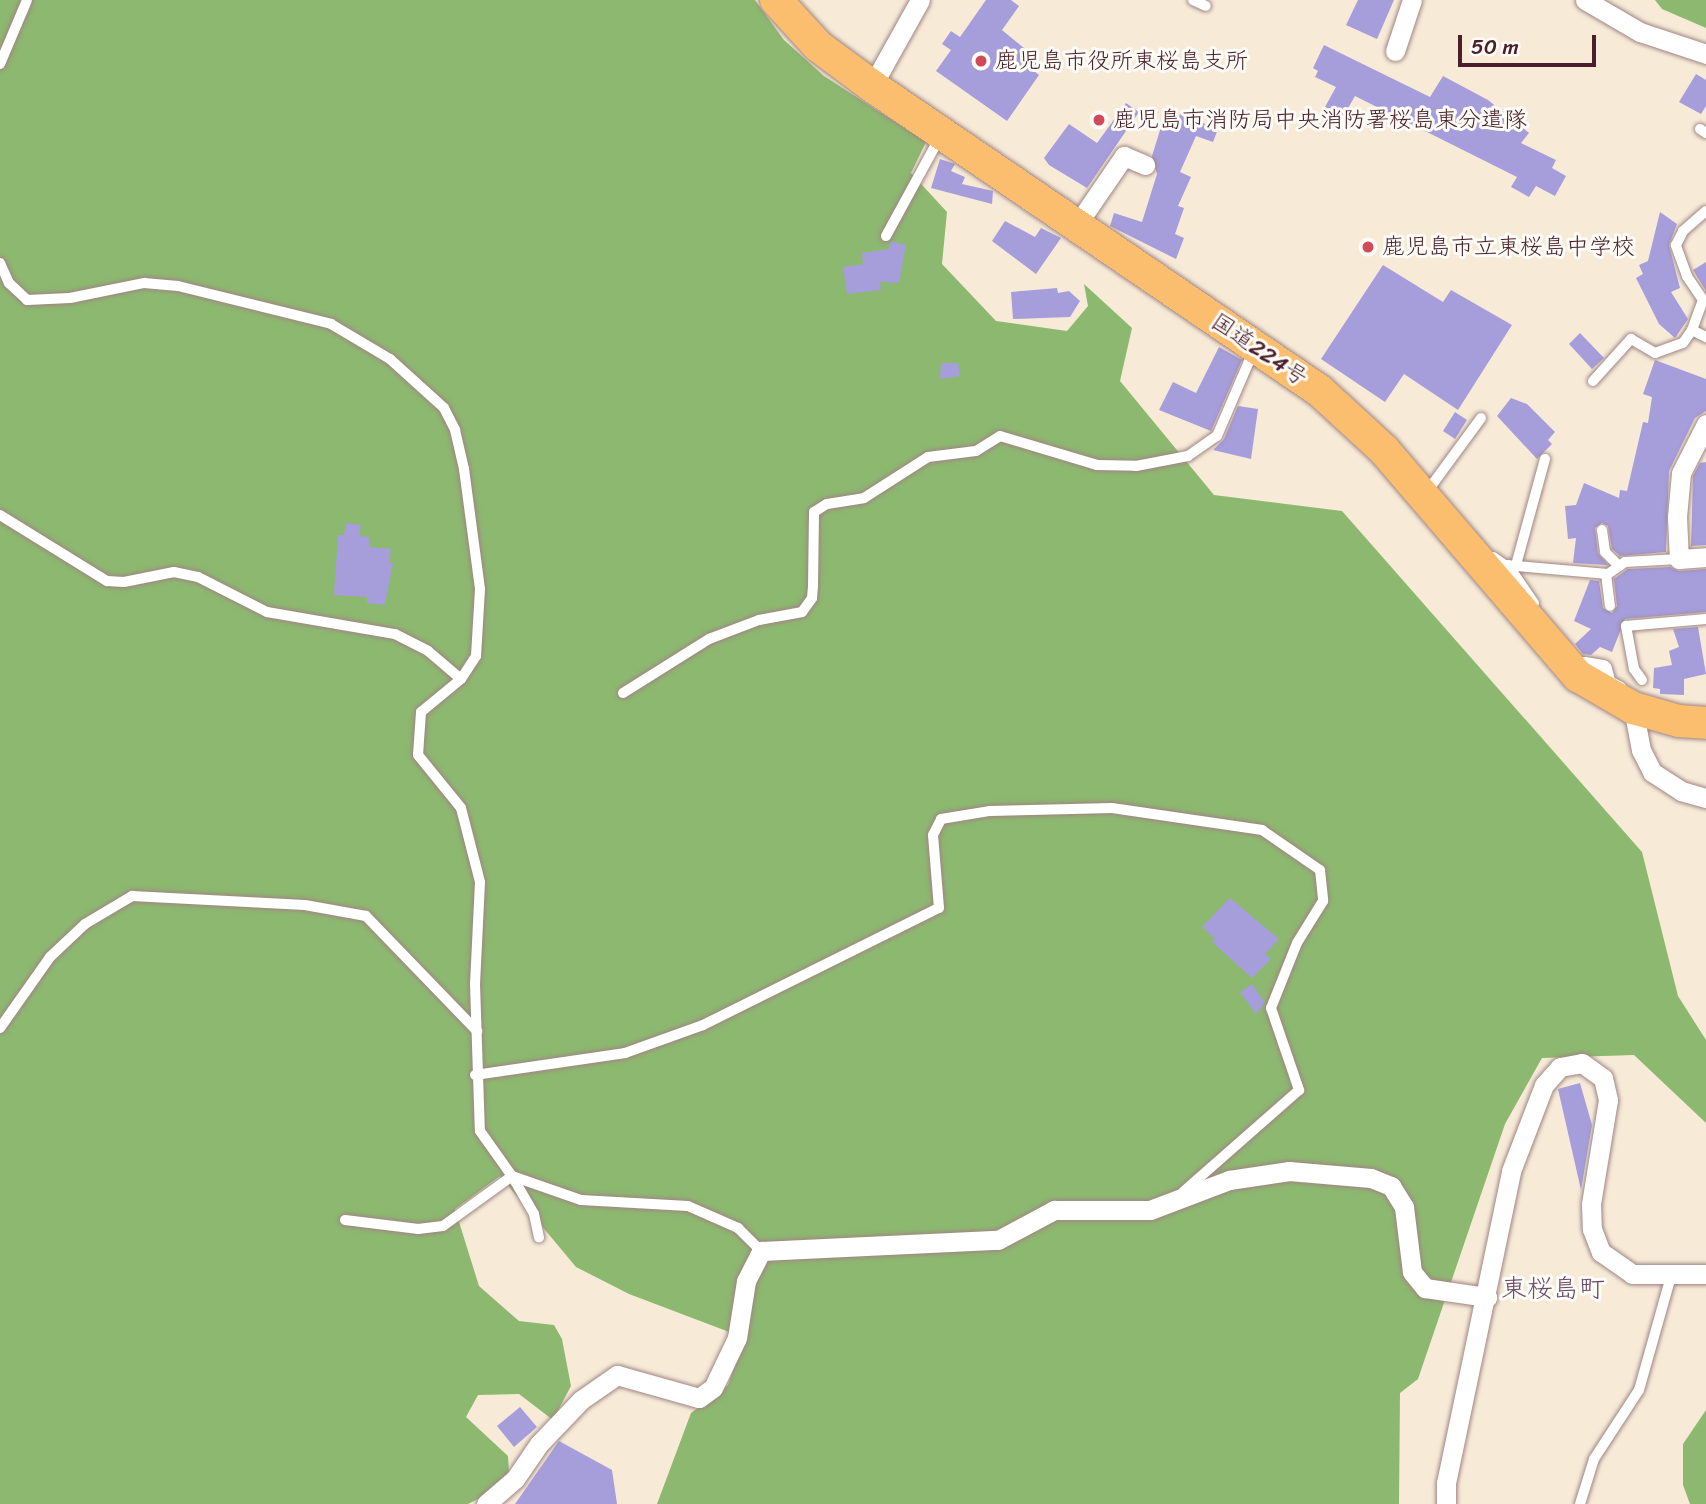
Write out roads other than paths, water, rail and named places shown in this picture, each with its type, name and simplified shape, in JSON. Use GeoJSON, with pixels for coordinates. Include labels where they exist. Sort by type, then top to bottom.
{"type":"FeatureCollection","features":[{"type":"Feature","properties":{"kind":"highway","name":"国道224号"},"geometry":{"type":"LineString","coordinates":[[776,0],[818,46],[872,86],[1320,391],[1363,427],[1458,539],[1584,660],[1599,691],[1643,701],[1706,723]]}},
{"type":"Feature","properties":{"kind":"street"},"geometry":{"type":"LineString","coordinates":[[1395,51],[1412,0]]}},
{"type":"Feature","properties":{"kind":"street"},"geometry":{"type":"LineString","coordinates":[[1585,0],[1640,32],[1706,54]]}},
{"type":"Feature","properties":{"kind":"street"},"geometry":{"type":"LineString","coordinates":[[872,86],[916,2]]}},
{"type":"Feature","properties":{"kind":"street"},"geometry":{"type":"LineString","coordinates":[[1076,226],[1124,156],[1145,165]]}},
{"type":"Feature","properties":{"kind":"street"},"geometry":{"type":"LineString","coordinates":[[1706,424],[1681,473],[1679,559],[1706,557]]}},
{"type":"Feature","properties":{"kind":"street"},"geometry":{"type":"LineString","coordinates":[[1584,660],[1606,684],[1644,698],[1651,772],[1681,791],[1706,797]]}},
{"type":"Feature","properties":{"kind":"street"},"geometry":{"type":"LineString","coordinates":[[1446,1504],[1446,1483],[1523,1132],[1544,1085],[1560,1067],[1582,1063],[1603,1078],[1608,1100],[1591,1203],[1592,1229],[1601,1252],[1633,1274],[1706,1274]]}},
{"type":"Feature","properties":{"kind":"street"},"geometry":{"type":"LineString","coordinates":[[486,1504],[515,1479],[538,1444],[581,1400],[617,1375],[699,1398],[713,1388],[737,1338],[746,1281],[761,1251],[998,1240],[1054,1210],[1130,1212],[1175,1201],[1262,1172],[1371,1178],[1391,1186],[1404,1207],[1412,1272],[1425,1287],[1487,1297]]}},
{"type":"Feature","properties":{"kind":"lane"},"geometry":{"type":"LineString","coordinates":[[0,64],[27,0]]}},
{"type":"Feature","properties":{"kind":"lane"},"geometry":{"type":"LineString","coordinates":[[1193,0],[1206,6]]}},
{"type":"Feature","properties":{"kind":"lane"},"geometry":{"type":"LineString","coordinates":[[886,236],[942,133]]}},
{"type":"Feature","properties":{"kind":"lane"},"geometry":{"type":"LineString","coordinates":[[1593,381],[1632,339],[1655,353],[1684,342],[1692,330],[1703,300],[1687,276],[1676,245],[1683,231],[1706,211]]}},
{"type":"Feature","properties":{"kind":"lane"},"geometry":{"type":"LineString","coordinates":[[0,263],[9,283],[27,300],[43,302],[144,283],[177,286],[331,324],[408,376],[444,408],[455,430],[464,470],[480,589],[476,656],[461,679],[421,712],[418,755],[461,808],[480,882],[475,1075],[480,1131],[512,1176],[534,1214],[539,1237]]}},
{"type":"Feature","properties":{"kind":"lane"},"geometry":{"type":"LineString","coordinates":[[1692,330],[1706,337]]}},
{"type":"Feature","properties":{"kind":"lane"},"geometry":{"type":"LineString","coordinates":[[623,693],[709,639],[759,621],[802,612],[812,598],[814,512],[827,504],[864,498],[928,457],[976,451],[1000,436],[1097,465],[1136,466],[1201,451],[1217,436],[1227,418],[1235,389],[1255,348]]}},
{"type":"Feature","properties":{"kind":"lane"},"geometry":{"type":"LineString","coordinates":[[1424,496],[1481,418]]}},
{"type":"Feature","properties":{"kind":"lane"},"geometry":{"type":"LineString","coordinates":[[1512,565],[1545,459]]}},
{"type":"Feature","properties":{"kind":"lane"},"geometry":{"type":"LineString","coordinates":[[0,515],[107,581],[174,572],[198,577],[267,612],[395,634],[428,651],[461,679]]}},
{"type":"Feature","properties":{"kind":"lane"},"geometry":{"type":"LineString","coordinates":[[1602,530],[1605,552],[1619,566]]}},
{"type":"Feature","properties":{"kind":"lane"},"geometry":{"type":"LineString","coordinates":[[1458,539],[1512,565],[1606,573],[1625,562],[1679,559]]}},
{"type":"Feature","properties":{"kind":"lane"},"geometry":{"type":"LineString","coordinates":[[1512,565],[1560,639],[1584,660]]}},
{"type":"Feature","properties":{"kind":"lane"},"geometry":{"type":"LineString","coordinates":[[1606,573],[1611,606]]}},
{"type":"Feature","properties":{"kind":"lane"},"geometry":{"type":"LineString","coordinates":[[1643,701],[1626,626],[1706,619]]}},
{"type":"Feature","properties":{"kind":"lane"},"geometry":{"type":"LineString","coordinates":[[475,1075],[625,1053],[703,1025],[939,908],[933,835],[941,819],[990,811],[1112,808],[1262,830],[1320,870],[1323,901],[1297,943],[1271,1008],[1299,1090],[1203,1171],[1175,1201]]}},
{"type":"Feature","properties":{"kind":"lane"},"geometry":{"type":"LineString","coordinates":[[0,1028],[50,957],[85,924],[132,896],[305,905],[366,916],[477,1031]]}},
{"type":"Feature","properties":{"kind":"lane"},"geometry":{"type":"LineString","coordinates":[[345,1220],[418,1229],[443,1226],[512,1176]]}},
{"type":"Feature","properties":{"kind":"lane"},"geometry":{"type":"LineString","coordinates":[[512,1176],[581,1200],[688,1206],[738,1228],[761,1251]]}},
{"type":"Feature","properties":{"kind":"lane"},"geometry":{"type":"LineString","coordinates":[[1580,1504],[1594,1459],[1639,1390],[1671,1276]]}},
{"type":"Feature","properties":{"kind":"place","name":"鹿児島市役所東桜島支所"},"geometry":{"type":"Point","coordinates":[981,61]}},
{"type":"Feature","properties":{"kind":"place","name":"鹿児島市消防局中央消防署桜島東分遣隊"},"geometry":{"type":"Point","coordinates":[1099,120]}},
{"type":"Feature","properties":{"kind":"place","name":"鹿児島市立東桜島中学校"},"geometry":{"type":"Point","coordinates":[1368,247]}},
{"type":"Feature","properties":{"kind":"district","name":"東桜島町"},"geometry":{"type":"Point","coordinates":[1553,1289]}}]}
